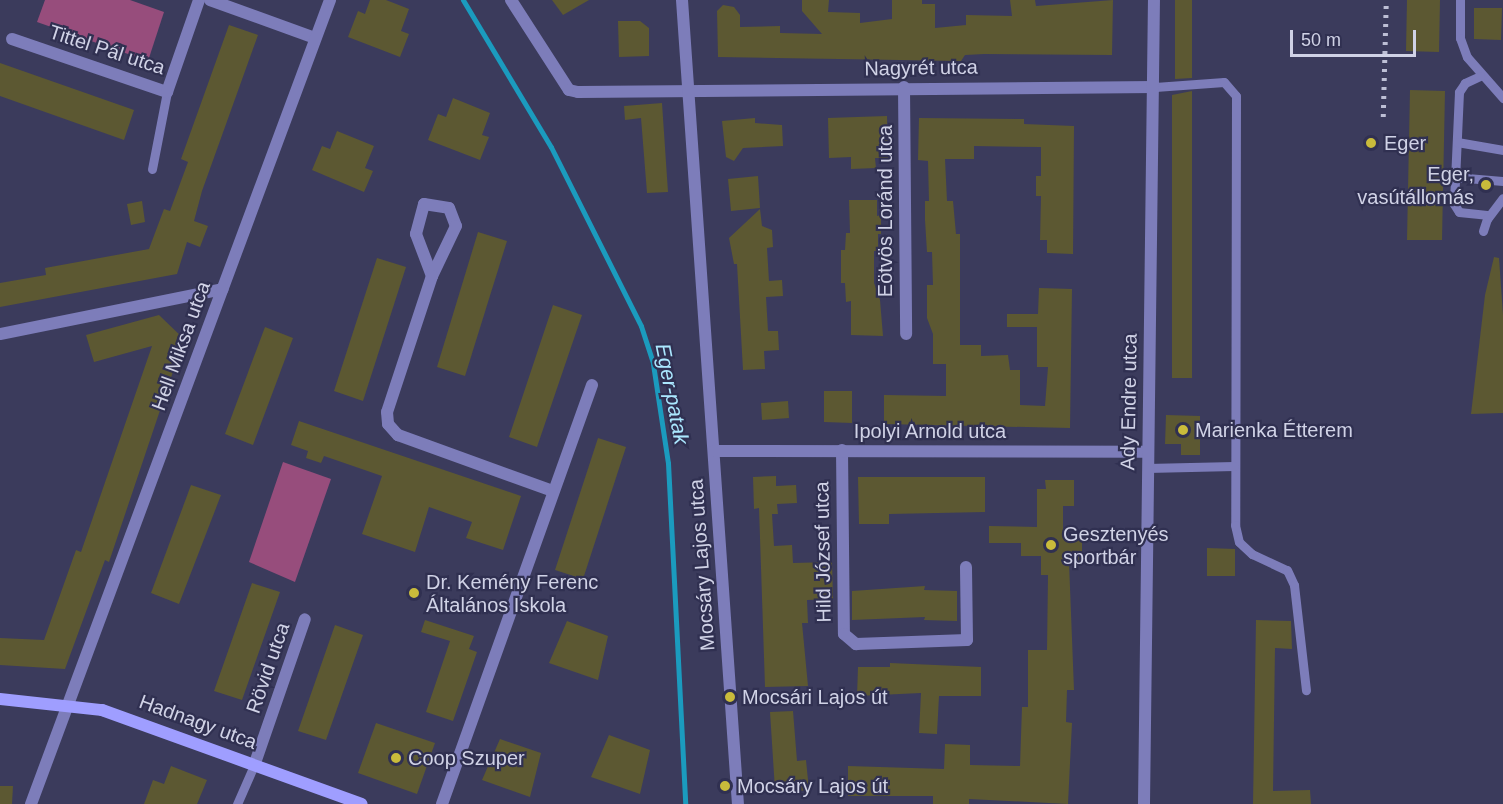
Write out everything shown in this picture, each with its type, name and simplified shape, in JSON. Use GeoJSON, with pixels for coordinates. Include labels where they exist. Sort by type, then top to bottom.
{"type":"FeatureCollection","features":[{"type":"Feature","properties":{"kind":"street","name":"Tittel Pál utca"},"geometry":{"type":"LineString","coordinates":[[12,39],[167,92],[199,0]]}},
{"type":"Feature","properties":{"kind":"street"},"geometry":{"type":"LineString","coordinates":[[210,0],[315,38]]}},
{"type":"Feature","properties":{"kind":"street","name":"Hell Miksa utca"},"geometry":{"type":"LineString","coordinates":[[31,804],[70,705],[330,0]]}},
{"type":"Feature","properties":{"kind":"street","name":"Nagyrét utca"},"geometry":{"type":"LineString","coordinates":[[512,0],[569,90],[1155,87]]}},
{"type":"Feature","properties":{"kind":"street","name":"Mocsáry Lajos utca"},"geometry":{"type":"LineString","coordinates":[[682,0],[738,804]]}},
{"type":"Feature","properties":{"kind":"street","name":"Ady Endre utca"},"geometry":{"type":"LineString","coordinates":[[1144,804],[1146,452],[1155,87],[1154,0]]}},
{"type":"Feature","properties":{"kind":"street","name":"Eötvös Loránd utca"},"geometry":{"type":"LineString","coordinates":[[904,87],[906,334]]}},
{"type":"Feature","properties":{"kind":"street"},"geometry":{"type":"LineString","coordinates":[[432,276],[417,234],[424,204],[449,208],[456,226],[432,276],[387,412],[388,424],[398,435],[553,492]]}},
{"type":"Feature","properties":{"kind":"street"},"geometry":{"type":"LineString","coordinates":[[0,334],[223,290]]}},
{"type":"Feature","properties":{"kind":"street"},"geometry":{"type":"LineString","coordinates":[[442,804],[592,385]]}},
{"type":"Feature","properties":{"kind":"street","name":"Hild József utca"},"geometry":{"type":"LineString","coordinates":[[842,450],[844,634],[856,644],[967,640],[966,567]]}},
{"type":"Feature","properties":{"kind":"street","name":"Ipolyi Arnold utca"},"geometry":{"type":"LineString","coordinates":[[714,451],[1146,452]]}},
{"type":"Feature","properties":{"kind":"street","name":"Rövid utca"},"geometry":{"type":"LineString","coordinates":[[255,763],[305,619]]}},
{"type":"Feature","properties":{"kind":"street","name":"Hadnagy utca"},"geometry":{"type":"LineString","coordinates":[[0,699],[70,705],[142,722],[361,804]]}},
{"type":"Feature","properties":{"kind":"street","name":"Hadnagy utca"},"geometry":{"type":"LineString","coordinates":[[0,704],[16,700]]}},
{"type":"Feature","properties":{"kind":"lane"},"geometry":{"type":"LineString","coordinates":[[1460,0],[1462,48],[1480,76],[1503,98]]}},
{"type":"Feature","properties":{"kind":"lane"},"geometry":{"type":"LineString","coordinates":[[1480,76],[1465,84],[1459,92],[1455,209],[1489,215]]}},
{"type":"Feature","properties":{"kind":"lane"},"geometry":{"type":"LineString","coordinates":[[1155,87],[1224,82],[1236,96],[1234,525],[1239,542],[1252,554],[1287,570],[1294,585],[1306,690]]}},
{"type":"Feature","properties":{"kind":"lane"},"geometry":{"type":"LineString","coordinates":[[152,169],[167,92]]}},
{"type":"Feature","properties":{"kind":"lane"},"geometry":{"type":"LineString","coordinates":[[1457,142],[1503,150]]}},
{"type":"Feature","properties":{"kind":"lane"},"geometry":{"type":"LineString","coordinates":[[1455,177],[1503,181]]}},
{"type":"Feature","properties":{"kind":"lane"},"geometry":{"type":"LineString","coordinates":[[1483,231],[1489,215],[1503,198]]}},
{"type":"Feature","properties":{"kind":"lane"},"geometry":{"type":"LineString","coordinates":[[1147,468],[1234,466]]}},
{"type":"Feature","properties":{"kind":"lane"},"geometry":{"type":"LineString","coordinates":[[237,804],[255,763]]}},
{"type":"Feature","properties":{"kind":"shaded area"},"geometry":{"type":"Polygon","coordinates":[[[45,0],[130,0],[164,12],[148,61],[37,22],[45,0]]]}},
{"type":"Feature","properties":{"kind":"shaded area"},"geometry":{"type":"Polygon","coordinates":[[[283,462],[331,479],[295,582],[249,562],[283,462]]]}},
{"type":"Feature","properties":{"kind":"building"},"geometry":{"type":"Polygon","coordinates":[[[370,0],[386,0],[409,9],[401,31],[409,34],[400,57],[348,37],[358,11],[365,14],[370,0]]]}},
{"type":"Feature","properties":{"kind":"building"},"geometry":{"type":"Polygon","coordinates":[[[552,0],[589,0],[563,15],[552,0]]]}},
{"type":"Feature","properties":{"kind":"building"},"geometry":{"type":"Polygon","coordinates":[[[802,0],[829,0],[828,12],[860,13],[860,23],[892,19],[892,0],[922,0],[922,4],[935,4],[935,28],[966,25],[966,15],[1012,16],[1010,0],[1035,0],[1036,6],[1113,0],[1112,55],[984,54],[965,55],[961,61],[718,57],[717,11],[723,5],[734,7],[740,15],[740,27],[780,26],[780,33],[822,34],[802,11],[802,0]]]}},
{"type":"Feature","properties":{"kind":"building"},"geometry":{"type":"Polygon","coordinates":[[[1175,0],[1192,0],[1192,78],[1175,79],[1175,0]]]}},
{"type":"Feature","properties":{"kind":"building"},"geometry":{"type":"Polygon","coordinates":[[[1407,0],[1440,0],[1439,52],[1406,51],[1407,0]]]}},
{"type":"Feature","properties":{"kind":"building"},"geometry":{"type":"Polygon","coordinates":[[[1474,8],[1502,8],[1501,40],[1474,39],[1474,8]]]}},
{"type":"Feature","properties":{"kind":"building"},"geometry":{"type":"Polygon","coordinates":[[[618,21],[640,21],[649,28],[649,56],[619,57],[618,21]]]}},
{"type":"Feature","properties":{"kind":"building"},"geometry":{"type":"Polygon","coordinates":[[[229,25],[258,35],[202,191],[194,221],[208,226],[200,247],[187,242],[177,274],[0,307],[0,283],[46,275],[45,268],[149,249],[164,209],[170,211],[188,162],[181,159],[229,25]]]}},
{"type":"Feature","properties":{"kind":"building"},"geometry":{"type":"Polygon","coordinates":[[[0,63],[134,110],[124,140],[0,96],[0,63]]]}},
{"type":"Feature","properties":{"kind":"building"},"geometry":{"type":"Polygon","coordinates":[[[1410,90],[1445,91],[1442,240],[1407,240],[1410,90]]]}},
{"type":"Feature","properties":{"kind":"building"},"geometry":{"type":"Polygon","coordinates":[[[1192,91],[1192,378],[1172,378],[1172,95],[1192,91]]]}},
{"type":"Feature","properties":{"kind":"building"},"geometry":{"type":"Polygon","coordinates":[[[453,98],[490,113],[482,135],[489,137],[480,160],[428,140],[438,114],[446,117],[453,98]]]}},
{"type":"Feature","properties":{"kind":"building"},"geometry":{"type":"Polygon","coordinates":[[[662,103],[668,192],[647,193],[641,118],[625,120],[624,106],[662,103]]]}},
{"type":"Feature","properties":{"kind":"building"},"geometry":{"type":"Polygon","coordinates":[[[887,116],[888,158],[875,158],[876,168],[851,169],[851,157],[829,158],[828,118],[887,116]]]}},
{"type":"Feature","properties":{"kind":"building"},"geometry":{"type":"Polygon","coordinates":[[[755,118],[755,123],[782,125],[783,146],[743,148],[734,161],[726,157],[722,121],[755,118]]]}},
{"type":"Feature","properties":{"kind":"building"},"geometry":{"type":"Polygon","coordinates":[[[919,118],[1024,119],[1024,124],[1074,126],[1073,254],[1047,253],[1047,240],[1040,240],[1041,196],[1036,196],[1036,176],[1041,176],[1041,147],[974,146],[974,159],[945,159],[947,201],[953,201],[956,234],[960,234],[960,345],[981,345],[981,356],[1008,355],[1010,370],[1020,370],[1020,405],[1045,406],[1048,367],[1037,367],[1037,327],[1007,327],[1007,314],[1038,314],[1039,288],[1072,289],[1070,428],[884,424],[884,395],[946,396],[946,364],[933,364],[933,334],[927,318],[927,285],[933,285],[932,252],[927,252],[925,220],[925,201],[929,201],[928,161],[918,160],[919,118]]]}},
{"type":"Feature","properties":{"kind":"building"},"geometry":{"type":"Polygon","coordinates":[[[337,131],[374,146],[365,168],[373,171],[364,192],[312,170],[322,146],[330,149],[337,131]]]}},
{"type":"Feature","properties":{"kind":"building"},"geometry":{"type":"Polygon","coordinates":[[[758,176],[760,208],[731,211],[728,179],[758,176]]]}},
{"type":"Feature","properties":{"kind":"building"},"geometry":{"type":"Polygon","coordinates":[[[849,200],[877,200],[877,216],[881,215],[878,251],[874,251],[874,283],[880,300],[883,336],[851,335],[851,301],[846,302],[845,283],[841,283],[841,250],[845,250],[846,233],[850,233],[849,200]]]}},
{"type":"Feature","properties":{"kind":"building"},"geometry":{"type":"Polygon","coordinates":[[[142,201],[145,222],[131,225],[127,204],[142,201]]]}},
{"type":"Feature","properties":{"kind":"building"},"geometry":{"type":"Polygon","coordinates":[[[760,209],[762,226],[772,230],[773,247],[767,248],[769,281],[782,280],[783,296],[766,297],[768,331],[778,331],[779,350],[764,351],[765,369],[743,370],[737,264],[734,264],[729,238],[760,209]]]}},
{"type":"Feature","properties":{"kind":"building"},"geometry":{"type":"Polygon","coordinates":[[[478,232],[507,241],[465,376],[437,367],[478,232]]]}},
{"type":"Feature","properties":{"kind":"building"},"geometry":{"type":"Polygon","coordinates":[[[1494,257],[1499,258],[1503,315],[1503,413],[1471,414],[1485,295],[1494,257]]]}},
{"type":"Feature","properties":{"kind":"building"},"geometry":{"type":"Polygon","coordinates":[[[377,258],[406,267],[363,401],[334,391],[377,258]]]}},
{"type":"Feature","properties":{"kind":"building"},"geometry":{"type":"Polygon","coordinates":[[[553,305],[582,315],[537,447],[509,437],[553,305]]]}},
{"type":"Feature","properties":{"kind":"building"},"geometry":{"type":"Polygon","coordinates":[[[159,315],[184,339],[109,562],[105,560],[65,669],[0,665],[0,638],[44,640],[76,550],[81,552],[152,346],[94,362],[86,335],[159,315]]]}},
{"type":"Feature","properties":{"kind":"building"},"geometry":{"type":"Polygon","coordinates":[[[265,327],[293,338],[253,445],[225,434],[265,327]]]}},
{"type":"Feature","properties":{"kind":"building"},"geometry":{"type":"Polygon","coordinates":[[[824,391],[852,391],[852,423],[824,422],[824,391]]]}},
{"type":"Feature","properties":{"kind":"building"},"geometry":{"type":"Polygon","coordinates":[[[788,401],[789,418],[762,420],[761,403],[788,401]]]}},
{"type":"Feature","properties":{"kind":"building","name":"Marienka Étterem"},"geometry":{"type":"Polygon","coordinates":[[[1166,415],[1200,416],[1200,455],[1181,455],[1181,444],[1165,444],[1166,415]]]}},
{"type":"Feature","properties":{"kind":"building"},"geometry":{"type":"Polygon","coordinates":[[[299,421],[521,496],[503,550],[466,538],[472,522],[429,507],[415,552],[362,534],[382,476],[324,456],[321,463],[306,458],[308,451],[291,445],[299,421]]]}},
{"type":"Feature","properties":{"kind":"building"},"geometry":{"type":"Polygon","coordinates":[[[598,438],[626,447],[583,579],[555,570],[598,438]]]}},
{"type":"Feature","properties":{"kind":"building"},"geometry":{"type":"Polygon","coordinates":[[[776,476],[776,486],[796,485],[797,503],[777,504],[778,514],[772,514],[774,546],[792,545],[793,563],[832,562],[833,599],[807,600],[808,623],[802,623],[808,686],[765,687],[759,508],[754,509],[753,477],[776,476]]]}},
{"type":"Feature","properties":{"kind":"building"},"geometry":{"type":"Polygon","coordinates":[[[858,477],[985,477],[985,512],[889,514],[889,524],[859,524],[858,477]]]}},
{"type":"Feature","properties":{"kind":"building"},"geometry":{"type":"Polygon","coordinates":[[[1045,480],[1074,480],[1074,506],[1063,506],[1063,537],[1082,537],[1082,562],[1069,562],[1074,690],[1067,690],[1066,722],[1072,723],[1068,804],[969,799],[969,804],[933,804],[933,796],[848,796],[848,766],[944,769],[945,744],[970,745],[970,765],[1020,766],[1022,707],[1028,707],[1028,650],[1047,650],[1048,575],[1041,575],[1041,556],[1021,556],[1021,543],[989,543],[989,526],[1037,527],[1037,489],[1046,489],[1045,480]]]}},
{"type":"Feature","properties":{"kind":"building"},"geometry":{"type":"Polygon","coordinates":[[[191,485],[221,495],[179,604],[151,593],[191,485]]]}},
{"type":"Feature","properties":{"kind":"building"},"geometry":{"type":"Polygon","coordinates":[[[1207,548],[1235,549],[1235,576],[1207,576],[1207,548]]]}},
{"type":"Feature","properties":{"kind":"building"},"geometry":{"type":"Polygon","coordinates":[[[252,583],[280,592],[242,700],[214,691],[252,583]]]}},
{"type":"Feature","properties":{"kind":"building"},"geometry":{"type":"Polygon","coordinates":[[[925,586],[924,590],[957,591],[957,621],[924,620],[925,617],[852,620],[852,591],[925,586]]]}},
{"type":"Feature","properties":{"kind":"building"},"geometry":{"type":"Polygon","coordinates":[[[425,620],[474,636],[469,649],[477,652],[453,721],[426,712],[450,641],[421,632],[425,620]]]}},
{"type":"Feature","properties":{"kind":"building"},"geometry":{"type":"Polygon","coordinates":[[[1256,620],[1291,621],[1292,649],[1275,648],[1273,791],[1310,790],[1311,804],[1253,804],[1256,620]]]}},
{"type":"Feature","properties":{"kind":"building"},"geometry":{"type":"Polygon","coordinates":[[[567,621],[608,636],[598,680],[549,663],[567,621]]]}},
{"type":"Feature","properties":{"kind":"building"},"geometry":{"type":"Polygon","coordinates":[[[335,625],[363,635],[326,740],[298,731],[335,625]]]}},
{"type":"Feature","properties":{"kind":"building"},"geometry":{"type":"Polygon","coordinates":[[[890,663],[981,667],[981,696],[939,696],[937,734],[919,733],[921,693],[857,696],[858,667],[890,667],[890,663]]]}},
{"type":"Feature","properties":{"kind":"building"},"geometry":{"type":"Polygon","coordinates":[[[793,711],[797,761],[806,760],[809,790],[788,792],[788,789],[775,790],[770,712],[793,711]]]}},
{"type":"Feature","properties":{"kind":"building","name":"Coop Szuper"},"geometry":{"type":"Polygon","coordinates":[[[376,723],[435,743],[417,794],[358,773],[376,723]]]}},
{"type":"Feature","properties":{"kind":"building"},"geometry":{"type":"Polygon","coordinates":[[[609,735],[650,750],[640,794],[591,777],[609,735]]]}},
{"type":"Feature","properties":{"kind":"building"},"geometry":{"type":"Polygon","coordinates":[[[500,739],[541,753],[530,797],[482,780],[500,739]]]}},
{"type":"Feature","properties":{"kind":"building"},"geometry":{"type":"Polygon","coordinates":[[[171,766],[207,780],[197,804],[144,804],[153,780],[164,784],[171,766]]]}},
{"type":"Feature","properties":{"kind":"building"},"geometry":{"type":"Polygon","coordinates":[[[0,786],[13,786],[12,804],[0,804],[0,786]]]}},
{"type":"Feature","properties":{"kind":"waterway","name":"Eger-patak"},"geometry":{"type":"LineString","coordinates":[[463,0],[551,147],[641,326],[653,364],[668,463],[685,804]]}},
{"type":"Feature","properties":{"kind":"railway"},"geometry":{"type":"LineString","coordinates":[[1383,117],[1386,0]]}},
{"type":"Feature","properties":{"kind":"place","name":"Eger"},"geometry":{"type":"Point","coordinates":[1371,143]}},
{"type":"Feature","properties":{"kind":"place","name":"Eger, vasútállomás"},"geometry":{"type":"Point","coordinates":[1486,185]}},
{"type":"Feature","properties":{"kind":"place","name":"Marienka Étterem"},"geometry":{"type":"Point","coordinates":[1183,430]}},
{"type":"Feature","properties":{"kind":"place","name":"Gesztenyés sportbár"},"geometry":{"type":"Point","coordinates":[1051,545]}},
{"type":"Feature","properties":{"kind":"place","name":"Dr. Kemény Ferenc Általános Iskola"},"geometry":{"type":"Point","coordinates":[414,593]}},
{"type":"Feature","properties":{"kind":"place","name":"Mocsári Lajos út"},"geometry":{"type":"Point","coordinates":[730,697]}},
{"type":"Feature","properties":{"kind":"place","name":"Coop Szuper"},"geometry":{"type":"Point","coordinates":[396,758]}},
{"type":"Feature","properties":{"kind":"place","name":"Mocsáry Lajos út"},"geometry":{"type":"Point","coordinates":[725,786]}}]}
